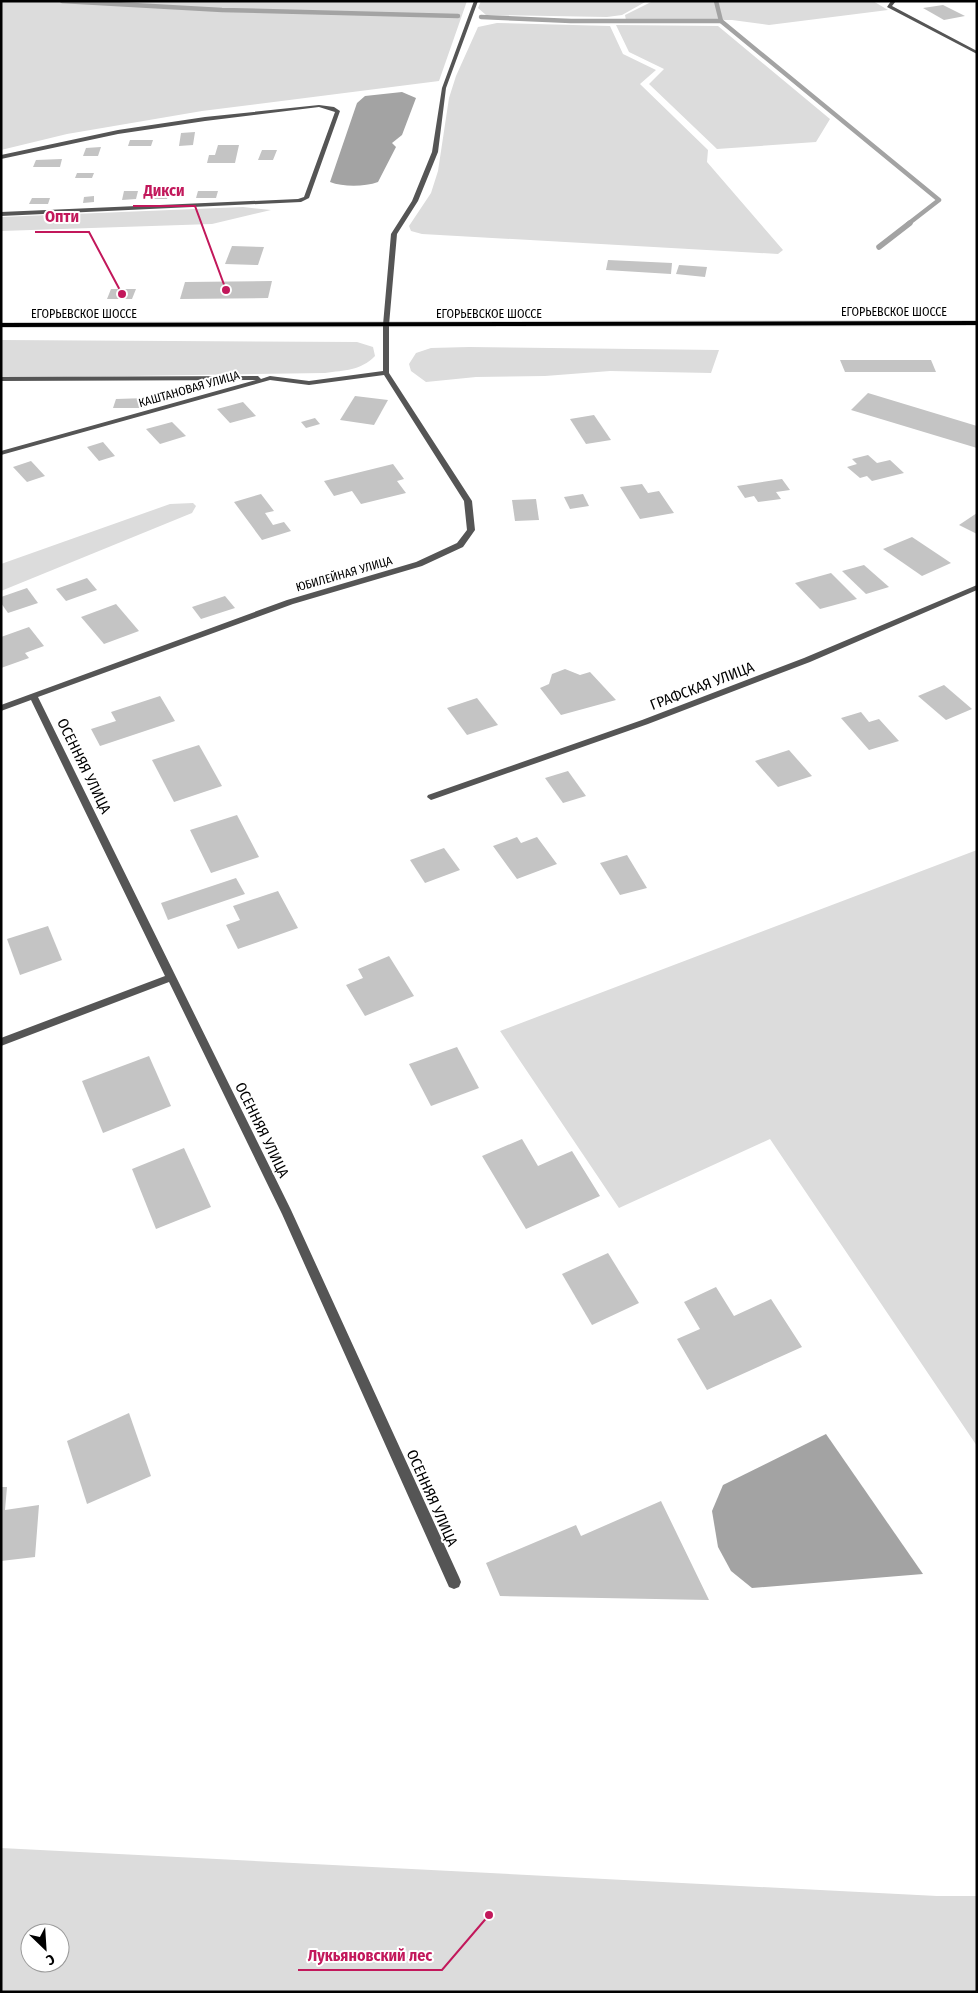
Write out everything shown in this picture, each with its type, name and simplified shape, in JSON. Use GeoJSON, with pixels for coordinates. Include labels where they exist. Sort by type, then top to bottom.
{"type":"FeatureCollection","features":[{"type":"Feature","properties":{"kind":"main road","name":"ЕГОРЬЕВСКОЕ ШОССЕ"},"geometry":{"type":"LineString","coordinates":[[1,325],[977,323]]}},
{"type":"Feature","properties":{"kind":"street"},"geometry":{"type":"LineString","coordinates":[[386,373],[386,325],[394,234],[415,201],[435,152],[444,88],[476,1]]}},
{"type":"Feature","properties":{"kind":"street"},"geometry":{"type":"LineString","coordinates":[[894,1],[889,6],[977,53]]}},
{"type":"Feature","properties":{"kind":"street"},"geometry":{"type":"LineString","coordinates":[[1,157],[118,132],[205,119],[319,106],[338,111],[306,198],[299,201],[1,214]]}},
{"type":"Feature","properties":{"kind":"street","name":"КАШТАНОВАЯ УЛИЦА"},"geometry":{"type":"LineString","coordinates":[[1,453],[270,378],[308,383],[386,373]]}},
{"type":"Feature","properties":{"kind":"street","name":"ЮБИЛЕЙНАЯ УЛИЦА"},"geometry":{"type":"LineString","coordinates":[[1,708],[290,602],[420,564],[460,545],[471,530],[468,501],[386,373]]}},
{"type":"Feature","properties":{"kind":"street"},"geometry":{"type":"LineString","coordinates":[[1,379],[270,378]]}},
{"type":"Feature","properties":{"kind":"street","name":"ГРАФСКАЯ УЛИЦА"},"geometry":{"type":"LineString","coordinates":[[431,797],[654,719],[807,660],[977,587]]}},
{"type":"Feature","properties":{"kind":"street","name":"ОСЕННЯЯ УЛИЦА"},"geometry":{"type":"LineString","coordinates":[[33,696],[287,1213],[454,1582]]}},
{"type":"Feature","properties":{"kind":"street"},"geometry":{"type":"LineString","coordinates":[[1,1042],[170,978]]}},
{"type":"Feature","properties":{"kind":"shaded area"},"geometry":{"type":"Polygon","coordinates":[[[1,1],[467,1],[439,81],[202,111],[67,134],[1,150],[1,1]]]}},
{"type":"Feature","properties":{"kind":"shaded area"},"geometry":{"type":"Polygon","coordinates":[[[481,1],[647,1],[622,15],[607,17],[486,15],[478,8],[481,1]]]}},
{"type":"Feature","properties":{"kind":"shaded area"},"geometry":{"type":"Polygon","coordinates":[[[653,1],[873,1],[888,10],[769,25],[732,20],[626,20],[625,15],[653,1]]]}},
{"type":"Feature","properties":{"kind":"shaded area"},"geometry":{"type":"Polygon","coordinates":[[[497,23],[610,26],[623,54],[656,70],[640,84],[708,150],[707,162],[783,250],[778,254],[422,234],[411,231],[409,226],[431,193],[438,171],[449,98],[456,76],[478,27],[497,23]]]}},
{"type":"Feature","properties":{"kind":"shaded area"},"geometry":{"type":"Polygon","coordinates":[[[616,25],[718,26],[830,119],[816,142],[717,149],[649,84],[664,69],[629,52],[616,25]]]}},
{"type":"Feature","properties":{"kind":"shaded area"},"geometry":{"type":"Polygon","coordinates":[[[402,92],[416,98],[402,135],[392,143],[396,147],[378,182],[354,186],[330,182],[357,103],[365,96],[402,92]]]}},
{"type":"Feature","properties":{"kind":"shaded area"},"geometry":{"type":"Polygon","coordinates":[[[243,207],[271,210],[212,224],[1,231],[1,217],[243,207]]]}},
{"type":"Feature","properties":{"kind":"shaded area"},"geometry":{"type":"Polygon","coordinates":[[[1,340],[357,342],[373,347],[375,356],[364,365],[325,373],[1,378],[1,340]]]}},
{"type":"Feature","properties":{"kind":"shaded area"},"geometry":{"type":"Polygon","coordinates":[[[431,348],[719,350],[711,373],[610,371],[545,376],[476,377],[426,382],[411,371],[409,364],[416,353],[431,348]]]}},
{"type":"Feature","properties":{"kind":"shaded area"},"geometry":{"type":"Polygon","coordinates":[[[193,503],[196,506],[192,513],[1,591],[1,564],[170,504],[193,503]]]}},
{"type":"Feature","properties":{"kind":"shaded area"},"geometry":{"type":"Polygon","coordinates":[[[977,850],[977,1446],[770,1139],[619,1208],[500,1031],[977,850]]]}},
{"type":"Feature","properties":{"kind":"shaded area"},"geometry":{"type":"Polygon","coordinates":[[[826,1434],[923,1574],[752,1588],[731,1571],[718,1547],[712,1511],[723,1485],[826,1434]]]}},
{"type":"Feature","properties":{"kind":"shaded area"},"geometry":{"type":"Polygon","coordinates":[[[1,1848],[937,1896],[977,1896],[977,1992],[1,1992],[1,1848]]]}},
{"type":"Feature","properties":{"kind":"building"},"geometry":{"type":"Polygon","coordinates":[[[943,5],[965,16],[944,20],[923,8],[943,5]]]}},
{"type":"Feature","properties":{"kind":"building"},"geometry":{"type":"Polygon","coordinates":[[[195,132],[193,145],[179,146],[181,133],[195,132]]]}},
{"type":"Feature","properties":{"kind":"building"},"geometry":{"type":"Polygon","coordinates":[[[130,140],[153,140],[151,146],[128,146],[130,140]]]}},
{"type":"Feature","properties":{"kind":"building"},"geometry":{"type":"Polygon","coordinates":[[[218,145],[239,145],[235,163],[207,163],[209,155],[215,155],[218,145]]]}},
{"type":"Feature","properties":{"kind":"building"},"geometry":{"type":"Polygon","coordinates":[[[101,147],[98,156],[83,156],[86,148],[101,147]]]}},
{"type":"Feature","properties":{"kind":"building"},"geometry":{"type":"Polygon","coordinates":[[[262,150],[277,150],[273,160],[258,160],[262,150]]]}},
{"type":"Feature","properties":{"kind":"building"},"geometry":{"type":"Polygon","coordinates":[[[62,159],[60,167],[33,167],[36,160],[62,159]]]}},
{"type":"Feature","properties":{"kind":"building"},"geometry":{"type":"Polygon","coordinates":[[[77,173],[94,173],[92,178],[75,178],[77,173]]]}},
{"type":"Feature","properties":{"kind":"building"},"geometry":{"type":"Polygon","coordinates":[[[124,191],[138,191],[136,199],[122,200],[124,191]]]}},
{"type":"Feature","properties":{"kind":"building"},"geometry":{"type":"Polygon","coordinates":[[[155,191],[170,191],[167,199],[152,199],[155,191]]]}},
{"type":"Feature","properties":{"kind":"building"},"geometry":{"type":"Polygon","coordinates":[[[198,191],[218,191],[216,198],[196,198],[198,191]]]}},
{"type":"Feature","properties":{"kind":"building"},"geometry":{"type":"Polygon","coordinates":[[[94,196],[94,202],[83,203],[84,197],[94,196]]]}},
{"type":"Feature","properties":{"kind":"building"},"geometry":{"type":"Polygon","coordinates":[[[32,198],[50,198],[48,204],[29,204],[32,198]]]}},
{"type":"Feature","properties":{"kind":"building"},"geometry":{"type":"Polygon","coordinates":[[[232,246],[264,247],[258,265],[225,264],[232,246]]]}},
{"type":"Feature","properties":{"kind":"building"},"geometry":{"type":"Polygon","coordinates":[[[608,260],[672,263],[671,274],[606,270],[608,260]]]}},
{"type":"Feature","properties":{"kind":"building"},"geometry":{"type":"Polygon","coordinates":[[[679,265],[707,267],[705,277],[676,274],[679,265]]]}},
{"type":"Feature","properties":{"kind":"building"},"geometry":{"type":"Polygon","coordinates":[[[272,281],[268,298],[180,299],[185,282],[272,281]]]}},
{"type":"Feature","properties":{"kind":"building"},"geometry":{"type":"Polygon","coordinates":[[[111,289],[136,289],[132,299],[107,299],[111,289]]]}},
{"type":"Feature","properties":{"kind":"building"},"geometry":{"type":"Polygon","coordinates":[[[840,360],[931,360],[936,372],[845,372],[840,360]]]}},
{"type":"Feature","properties":{"kind":"building"},"geometry":{"type":"Polygon","coordinates":[[[868,393],[977,426],[977,448],[851,410],[868,393]]]}},
{"type":"Feature","properties":{"kind":"building"},"geometry":{"type":"Polygon","coordinates":[[[355,396],[388,400],[374,425],[340,420],[355,396]]]}},
{"type":"Feature","properties":{"kind":"building"},"geometry":{"type":"Polygon","coordinates":[[[147,398],[145,408],[113,408],[116,399],[147,398]]]}},
{"type":"Feature","properties":{"kind":"building"},"geometry":{"type":"Polygon","coordinates":[[[243,402],[256,416],[230,423],[217,409],[243,402]]]}},
{"type":"Feature","properties":{"kind":"building"},"geometry":{"type":"Polygon","coordinates":[[[594,415],[611,440],[586,444],[570,419],[594,415]]]}},
{"type":"Feature","properties":{"kind":"building"},"geometry":{"type":"Polygon","coordinates":[[[315,418],[320,424],[306,428],[301,422],[315,418]]]}},
{"type":"Feature","properties":{"kind":"building"},"geometry":{"type":"Polygon","coordinates":[[[172,422],[186,436],[160,444],[146,429],[172,422]]]}},
{"type":"Feature","properties":{"kind":"building"},"geometry":{"type":"Polygon","coordinates":[[[103,442],[115,456],[99,461],[87,447],[103,442]]]}},
{"type":"Feature","properties":{"kind":"building"},"geometry":{"type":"Polygon","coordinates":[[[868,455],[877,463],[890,460],[904,473],[872,481],[867,476],[860,478],[847,467],[857,464],[852,459],[868,455]]]}},
{"type":"Feature","properties":{"kind":"building"},"geometry":{"type":"Polygon","coordinates":[[[31,461],[45,476],[27,482],[13,467],[31,461]]]}},
{"type":"Feature","properties":{"kind":"building"},"geometry":{"type":"Polygon","coordinates":[[[393,464],[404,479],[397,481],[406,493],[361,504],[352,491],[334,496],[324,481],[393,464]]]}},
{"type":"Feature","properties":{"kind":"building"},"geometry":{"type":"Polygon","coordinates":[[[782,479],[790,490],[776,492],[781,499],[758,502],[754,496],[745,498],[737,486],[782,479]]]}},
{"type":"Feature","properties":{"kind":"building"},"geometry":{"type":"Polygon","coordinates":[[[642,484],[648,493],[659,491],[674,513],[640,519],[620,487],[642,484]]]}},
{"type":"Feature","properties":{"kind":"building"},"geometry":{"type":"Polygon","coordinates":[[[261,494],[274,511],[265,513],[273,525],[284,522],[291,531],[262,540],[234,502],[261,494]]]}},
{"type":"Feature","properties":{"kind":"building"},"geometry":{"type":"Polygon","coordinates":[[[583,494],[589,506],[570,509],[564,497],[583,494]]]}},
{"type":"Feature","properties":{"kind":"building"},"geometry":{"type":"Polygon","coordinates":[[[536,499],[539,520],[515,521],[512,500],[536,499]]]}},
{"type":"Feature","properties":{"kind":"building"},"geometry":{"type":"Polygon","coordinates":[[[977,513],[977,534],[959,525],[977,513]]]}},
{"type":"Feature","properties":{"kind":"building"},"geometry":{"type":"Polygon","coordinates":[[[912,537],[951,563],[922,576],[883,549],[912,537]]]}},
{"type":"Feature","properties":{"kind":"building"},"geometry":{"type":"Polygon","coordinates":[[[864,565],[889,587],[866,594],[842,571],[864,565]]]}},
{"type":"Feature","properties":{"kind":"building"},"geometry":{"type":"Polygon","coordinates":[[[831,573],[857,599],[820,609],[795,583],[831,573]]]}},
{"type":"Feature","properties":{"kind":"building"},"geometry":{"type":"Polygon","coordinates":[[[87,578],[97,590],[66,601],[56,589],[87,578]]]}},
{"type":"Feature","properties":{"kind":"building"},"geometry":{"type":"Polygon","coordinates":[[[27,588],[38,603],[8,613],[1,603],[1,597],[27,588]]]}},
{"type":"Feature","properties":{"kind":"building"},"geometry":{"type":"Polygon","coordinates":[[[225,596],[235,608],[201,619],[192,607],[225,596]]]}},
{"type":"Feature","properties":{"kind":"building"},"geometry":{"type":"Polygon","coordinates":[[[116,604],[139,631],[104,644],[81,617],[116,604]]]}},
{"type":"Feature","properties":{"kind":"building"},"geometry":{"type":"Polygon","coordinates":[[[29,627],[44,646],[25,653],[29,658],[1,668],[1,637],[29,627]]]}},
{"type":"Feature","properties":{"kind":"building"},"geometry":{"type":"Polygon","coordinates":[[[565,669],[580,675],[590,672],[616,700],[561,715],[540,688],[549,684],[552,674],[565,669]]]}},
{"type":"Feature","properties":{"kind":"building"},"geometry":{"type":"Polygon","coordinates":[[[944,685],[972,709],[946,720],[918,696],[944,685]]]}},
{"type":"Feature","properties":{"kind":"building"},"geometry":{"type":"Polygon","coordinates":[[[160,696],[175,721],[100,746],[91,729],[116,721],[111,712],[160,696]]]}},
{"type":"Feature","properties":{"kind":"building"},"geometry":{"type":"Polygon","coordinates":[[[477,698],[498,725],[467,735],[447,708],[477,698]]]}},
{"type":"Feature","properties":{"kind":"building"},"geometry":{"type":"Polygon","coordinates":[[[861,712],[869,722],[879,719],[899,741],[869,750],[841,718],[861,712]]]}},
{"type":"Feature","properties":{"kind":"building"},"geometry":{"type":"Polygon","coordinates":[[[199,745],[222,786],[174,802],[152,760],[199,745]]]}},
{"type":"Feature","properties":{"kind":"building"},"geometry":{"type":"Polygon","coordinates":[[[789,750],[812,776],[778,787],[755,761],[789,750]]]}},
{"type":"Feature","properties":{"kind":"building"},"geometry":{"type":"Polygon","coordinates":[[[568,771],[586,796],[563,803],[545,778],[568,771]]]}},
{"type":"Feature","properties":{"kind":"building"},"geometry":{"type":"Polygon","coordinates":[[[237,815],[259,857],[211,873],[190,830],[237,815]]]}},
{"type":"Feature","properties":{"kind":"building"},"geometry":{"type":"Polygon","coordinates":[[[517,837],[521,843],[537,837],[557,864],[517,879],[493,846],[517,837]]]}},
{"type":"Feature","properties":{"kind":"building"},"geometry":{"type":"Polygon","coordinates":[[[444,848],[460,870],[425,883],[410,860],[444,848]]]}},
{"type":"Feature","properties":{"kind":"building"},"geometry":{"type":"Polygon","coordinates":[[[627,855],[647,888],[620,895],[600,863],[627,855]]]}},
{"type":"Feature","properties":{"kind":"building"},"geometry":{"type":"Polygon","coordinates":[[[236,878],[245,894],[168,920],[161,903],[236,878]]]}},
{"type":"Feature","properties":{"kind":"building"},"geometry":{"type":"Polygon","coordinates":[[[278,891],[298,928],[238,949],[226,925],[240,920],[233,906],[278,891]]]}},
{"type":"Feature","properties":{"kind":"building"},"geometry":{"type":"Polygon","coordinates":[[[48,926],[62,960],[20,975],[7,939],[48,926]]]}},
{"type":"Feature","properties":{"kind":"building"},"geometry":{"type":"Polygon","coordinates":[[[389,956],[414,996],[365,1016],[346,985],[363,978],[358,969],[389,956]]]}},
{"type":"Feature","properties":{"kind":"building"},"geometry":{"type":"Polygon","coordinates":[[[457,1047],[479,1088],[431,1106],[409,1064],[457,1047]]]}},
{"type":"Feature","properties":{"kind":"building"},"geometry":{"type":"Polygon","coordinates":[[[149,1056],[171,1106],[103,1133],[82,1081],[149,1056]]]}},
{"type":"Feature","properties":{"kind":"building"},"geometry":{"type":"Polygon","coordinates":[[[522,1139],[538,1166],[572,1151],[600,1196],[526,1229],[482,1156],[522,1139]]]}},
{"type":"Feature","properties":{"kind":"building"},"geometry":{"type":"Polygon","coordinates":[[[184,1148],[211,1207],[156,1229],[132,1169],[184,1148]]]}},
{"type":"Feature","properties":{"kind":"building"},"geometry":{"type":"Polygon","coordinates":[[[608,1253],[639,1303],[592,1325],[562,1274],[608,1253]]]}},
{"type":"Feature","properties":{"kind":"building"},"geometry":{"type":"Polygon","coordinates":[[[716,1287],[734,1316],[771,1299],[802,1347],[707,1390],[677,1339],[700,1329],[684,1302],[716,1287]]]}},
{"type":"Feature","properties":{"kind":"building"},"geometry":{"type":"Polygon","coordinates":[[[129,1413],[151,1476],[87,1504],[67,1441],[129,1413]]]}},
{"type":"Feature","properties":{"kind":"building"},"geometry":{"type":"Polygon","coordinates":[[[1,1487],[7,1487],[5,1510],[39,1505],[35,1557],[1,1561],[1,1487]]]}},
{"type":"Feature","properties":{"kind":"building"},"geometry":{"type":"Polygon","coordinates":[[[661,1501],[709,1600],[500,1596],[486,1563],[576,1525],[581,1536],[661,1501]]]}},
{"type":"Feature","properties":{"kind":"waterway"},"geometry":{"type":"LineString","coordinates":[[62,1],[222,10],[458,16]]}},
{"type":"Feature","properties":{"kind":"waterway"},"geometry":{"type":"LineString","coordinates":[[716,1],[721,21]]}},
{"type":"Feature","properties":{"kind":"waterway"},"geometry":{"type":"LineString","coordinates":[[481,17],[571,21],[721,21]]}},
{"type":"Feature","properties":{"kind":"waterway"},"geometry":{"type":"LineString","coordinates":[[721,21],[939,200],[908,224]]}},
{"type":"Feature","properties":{"kind":"waterway"},"geometry":{"type":"LineString","coordinates":[[879,247],[910,223]]}},
{"type":"Feature","properties":{"kind":"place","name":"Дикси"},"geometry":{"type":"Point","coordinates":[226,290]}},
{"type":"Feature","properties":{"kind":"place","name":"Опти"},"geometry":{"type":"Point","coordinates":[122,294]}},
{"type":"Feature","properties":{"kind":"place","name":"Лукьяновский лес"},"geometry":{"type":"Point","coordinates":[489,1915]}}]}
